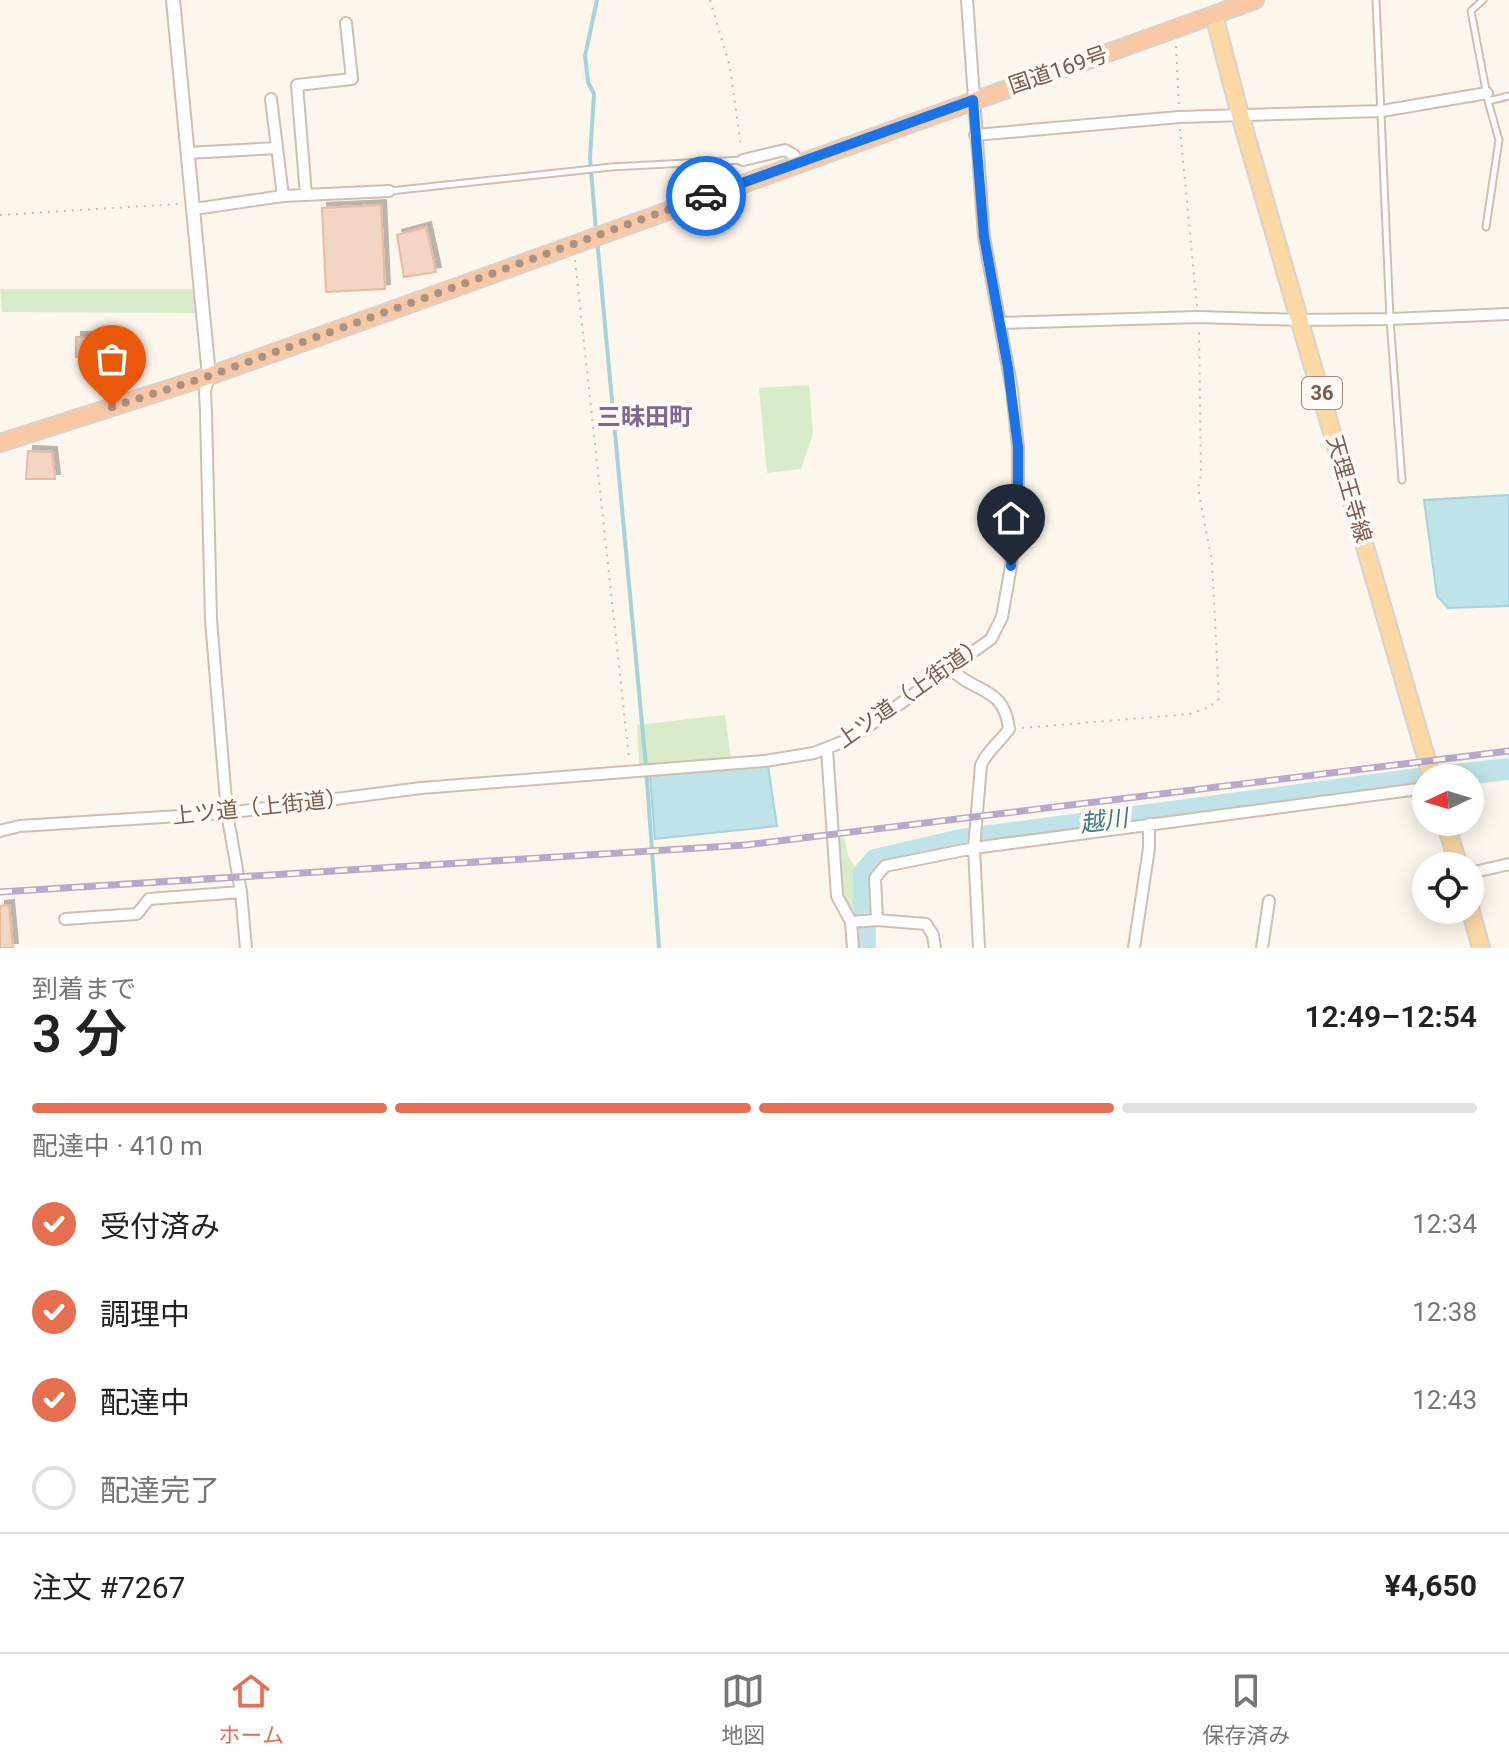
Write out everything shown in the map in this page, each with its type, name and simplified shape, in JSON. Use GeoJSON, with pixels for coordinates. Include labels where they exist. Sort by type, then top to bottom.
{"type":"FeatureCollection","features":[{"type":"Feature","properties":{"kind":"highway","name":"国道169号"},"geometry":{"type":"LineString","coordinates":[[0,443],[209,376],[1255,0]]}},
{"type":"Feature","properties":{"kind":"main road","name":"天理王寺線"},"geometry":{"type":"LineString","coordinates":[[1214,15],[1240,115],[1428,764]]}},
{"type":"Feature","properties":{"kind":"main road"},"geometry":{"type":"LineString","coordinates":[[1474,924],[1481,948]]}},
{"type":"Feature","properties":{"kind":"street"},"geometry":{"type":"LineString","coordinates":[[173,0],[209,376],[205,391],[211,606],[227,813],[241,892],[246,948]]}},
{"type":"Feature","properties":{"kind":"street","name":"上ツ道（上街道）"},"geometry":{"type":"LineString","coordinates":[[0,831],[20,826],[227,813],[421,788],[765,761],[827,749],[852,738],[991,639],[1002,617],[1011,566],[1018,494],[1018,447],[1001,323],[984,237],[967,0]]}},
{"type":"Feature","properties":{"kind":"street"},"geometry":{"type":"LineString","coordinates":[[306,195],[297,85],[352,79],[346,23]]}},
{"type":"Feature","properties":{"kind":"street"},"geometry":{"type":"LineString","coordinates":[[975,135],[1179,117],[1382,111],[1487,97]]}},
{"type":"Feature","properties":{"kind":"street"},"geometry":{"type":"LineString","coordinates":[[271,99],[283,196]]}},
{"type":"Feature","properties":{"kind":"street"},"geometry":{"type":"LineString","coordinates":[[187,153],[277,148]]}},
{"type":"Feature","properties":{"kind":"street"},"geometry":{"type":"LineString","coordinates":[[743,160],[785,150],[794,155],[797,164]]}},
{"type":"Feature","properties":{"kind":"street"},"geometry":{"type":"LineString","coordinates":[[194,207],[283,196],[389,191]]}},
{"type":"Feature","properties":{"kind":"street"},"geometry":{"type":"LineString","coordinates":[[1001,323],[1198,317],[1390,319],[1509,314]]}},
{"type":"Feature","properties":{"kind":"street"},"geometry":{"type":"LineString","coordinates":[[949,667],[961,680],[1002,703],[1009,729],[999,744],[985,754],[981,765],[974,848],[979,948]]}},
{"type":"Feature","properties":{"kind":"street"},"geometry":{"type":"LineString","coordinates":[[827,749],[837,896],[851,922],[853,948]]}},
{"type":"Feature","properties":{"kind":"street"},"geometry":{"type":"LineString","coordinates":[[877,920],[875,878],[885,866],[974,848],[1412,790]]}},
{"type":"Feature","properties":{"kind":"street"},"geometry":{"type":"LineString","coordinates":[[1134,948],[1149,848],[1149,824]]}},
{"type":"Feature","properties":{"kind":"street"},"geometry":{"type":"LineString","coordinates":[[1484,870],[1509,864]]}},
{"type":"Feature","properties":{"kind":"street"},"geometry":{"type":"LineString","coordinates":[[65,919],[137,914],[149,899],[241,892]]}},
{"type":"Feature","properties":{"kind":"street"},"geometry":{"type":"LineString","coordinates":[[1262,948],[1269,901]]}},
{"type":"Feature","properties":{"kind":"street"},"geometry":{"type":"LineString","coordinates":[[851,922],[877,920],[926,924],[933,935],[935,948]]}},
{"type":"Feature","properties":{"kind":"lane"},"geometry":{"type":"LineString","coordinates":[[1376,0],[1390,319],[1402,480]]}},
{"type":"Feature","properties":{"kind":"lane"},"geometry":{"type":"LineString","coordinates":[[1483,0],[1471,11],[1487,97],[1499,140],[1486,227]]}},
{"type":"Feature","properties":{"kind":"lane"},"geometry":{"type":"LineString","coordinates":[[1487,97],[1509,96]]}},
{"type":"Feature","properties":{"kind":"lane"},"geometry":{"type":"LineString","coordinates":[[389,191],[611,167],[743,160]]}},
{"type":"Feature","properties":{"kind":"path"},"geometry":{"type":"LineString","coordinates":[[710,0],[730,67],[743,160]]}},
{"type":"Feature","properties":{"kind":"path"},"geometry":{"type":"LineString","coordinates":[[1009,729],[1190,714],[1209,707],[1219,699],[1212,562],[1198,488],[1201,475],[1202,373],[1173,30]]}},
{"type":"Feature","properties":{"kind":"path"},"geometry":{"type":"LineString","coordinates":[[0,215],[194,207]]}},
{"type":"Feature","properties":{"kind":"path"},"geometry":{"type":"LineString","coordinates":[[573,243],[631,772]]}},
{"type":"Feature","properties":{"kind":"green space"},"geometry":{"type":"Polygon","coordinates":[[[0,289],[193,289],[195,313],[2,312],[0,289]]]}},
{"type":"Feature","properties":{"kind":"green space"},"geometry":{"type":"Polygon","coordinates":[[[809,385],[813,434],[801,469],[767,473],[759,388],[809,385]]]}},
{"type":"Feature","properties":{"kind":"green space"},"geometry":{"type":"Polygon","coordinates":[[[725,715],[731,759],[639,765],[637,725],[725,715]]]}},
{"type":"Feature","properties":{"kind":"green space"},"geometry":{"type":"Polygon","coordinates":[[[833,837],[844,838],[849,858],[864,880],[864,920],[852,921],[841,907],[833,837]]]}},
{"type":"Feature","properties":{"kind":"water"},"geometry":{"type":"Polygon","coordinates":[[[1509,495],[1509,606],[1448,608],[1437,596],[1424,500],[1509,495]]]}},
{"type":"Feature","properties":{"kind":"water"},"geometry":{"type":"Polygon","coordinates":[[[768,766],[777,826],[655,839],[650,776],[768,766]]]}},
{"type":"Feature","properties":{"kind":"building"},"geometry":{"type":"Polygon","coordinates":[[[381,205],[385,289],[326,292],[322,208],[381,205]]]}},
{"type":"Feature","properties":{"kind":"building"},"geometry":{"type":"Polygon","coordinates":[[[426,227],[436,272],[404,277],[397,235],[426,227]]]}},
{"type":"Feature","properties":{"kind":"building"},"geometry":{"type":"Polygon","coordinates":[[[76,337],[112,337],[112,357],[76,357],[76,337]]]}},
{"type":"Feature","properties":{"kind":"building"},"geometry":{"type":"Polygon","coordinates":[[[28,451],[52,452],[55,479],[26,479],[28,451]]]}},
{"type":"Feature","properties":{"kind":"building"},"geometry":{"type":"Polygon","coordinates":[[[9,905],[13,948],[0,948],[0,906],[9,905]]]}},
{"type":"Feature","properties":{"kind":"waterway"},"geometry":{"type":"LineString","coordinates":[[596,231],[590,158],[594,94],[588,82],[585,56],[597,0]]}},
{"type":"Feature","properties":{"kind":"waterway"},"geometry":{"type":"LineString","coordinates":[[597,239],[646,767],[659,948]]}},
{"type":"Feature","properties":{"kind":"waterway","name":"越川"},"geometry":{"type":"LineString","coordinates":[[1484,772],[1509,769]]}},
{"type":"Feature","properties":{"kind":"waterway","name":"越川"},"geometry":{"type":"LineString","coordinates":[[865,948],[864,873],[875,860],[961,840],[1412,780]]}},
{"type":"Feature","properties":{"kind":"railway"},"geometry":{"type":"LineString","coordinates":[[0,892],[746,845],[1509,751]]}},
{"type":"Feature","properties":{"kind":"way so far"},"geometry":{"type":"LineString","coordinates":[[112,407],[209,376],[706,196]]}},
{"type":"Feature","properties":{"kind":"district","name":"三昧田町"},"geometry":{"type":"Point","coordinates":[645,417]}},
{"type":"Feature","properties":{"kind":"route"},"geometry":{"type":"LineString","coordinates":[[706,196],[973,100],[984,237],[1012,390],[1018,447],[1018,494],[1011,566]]}}]}
